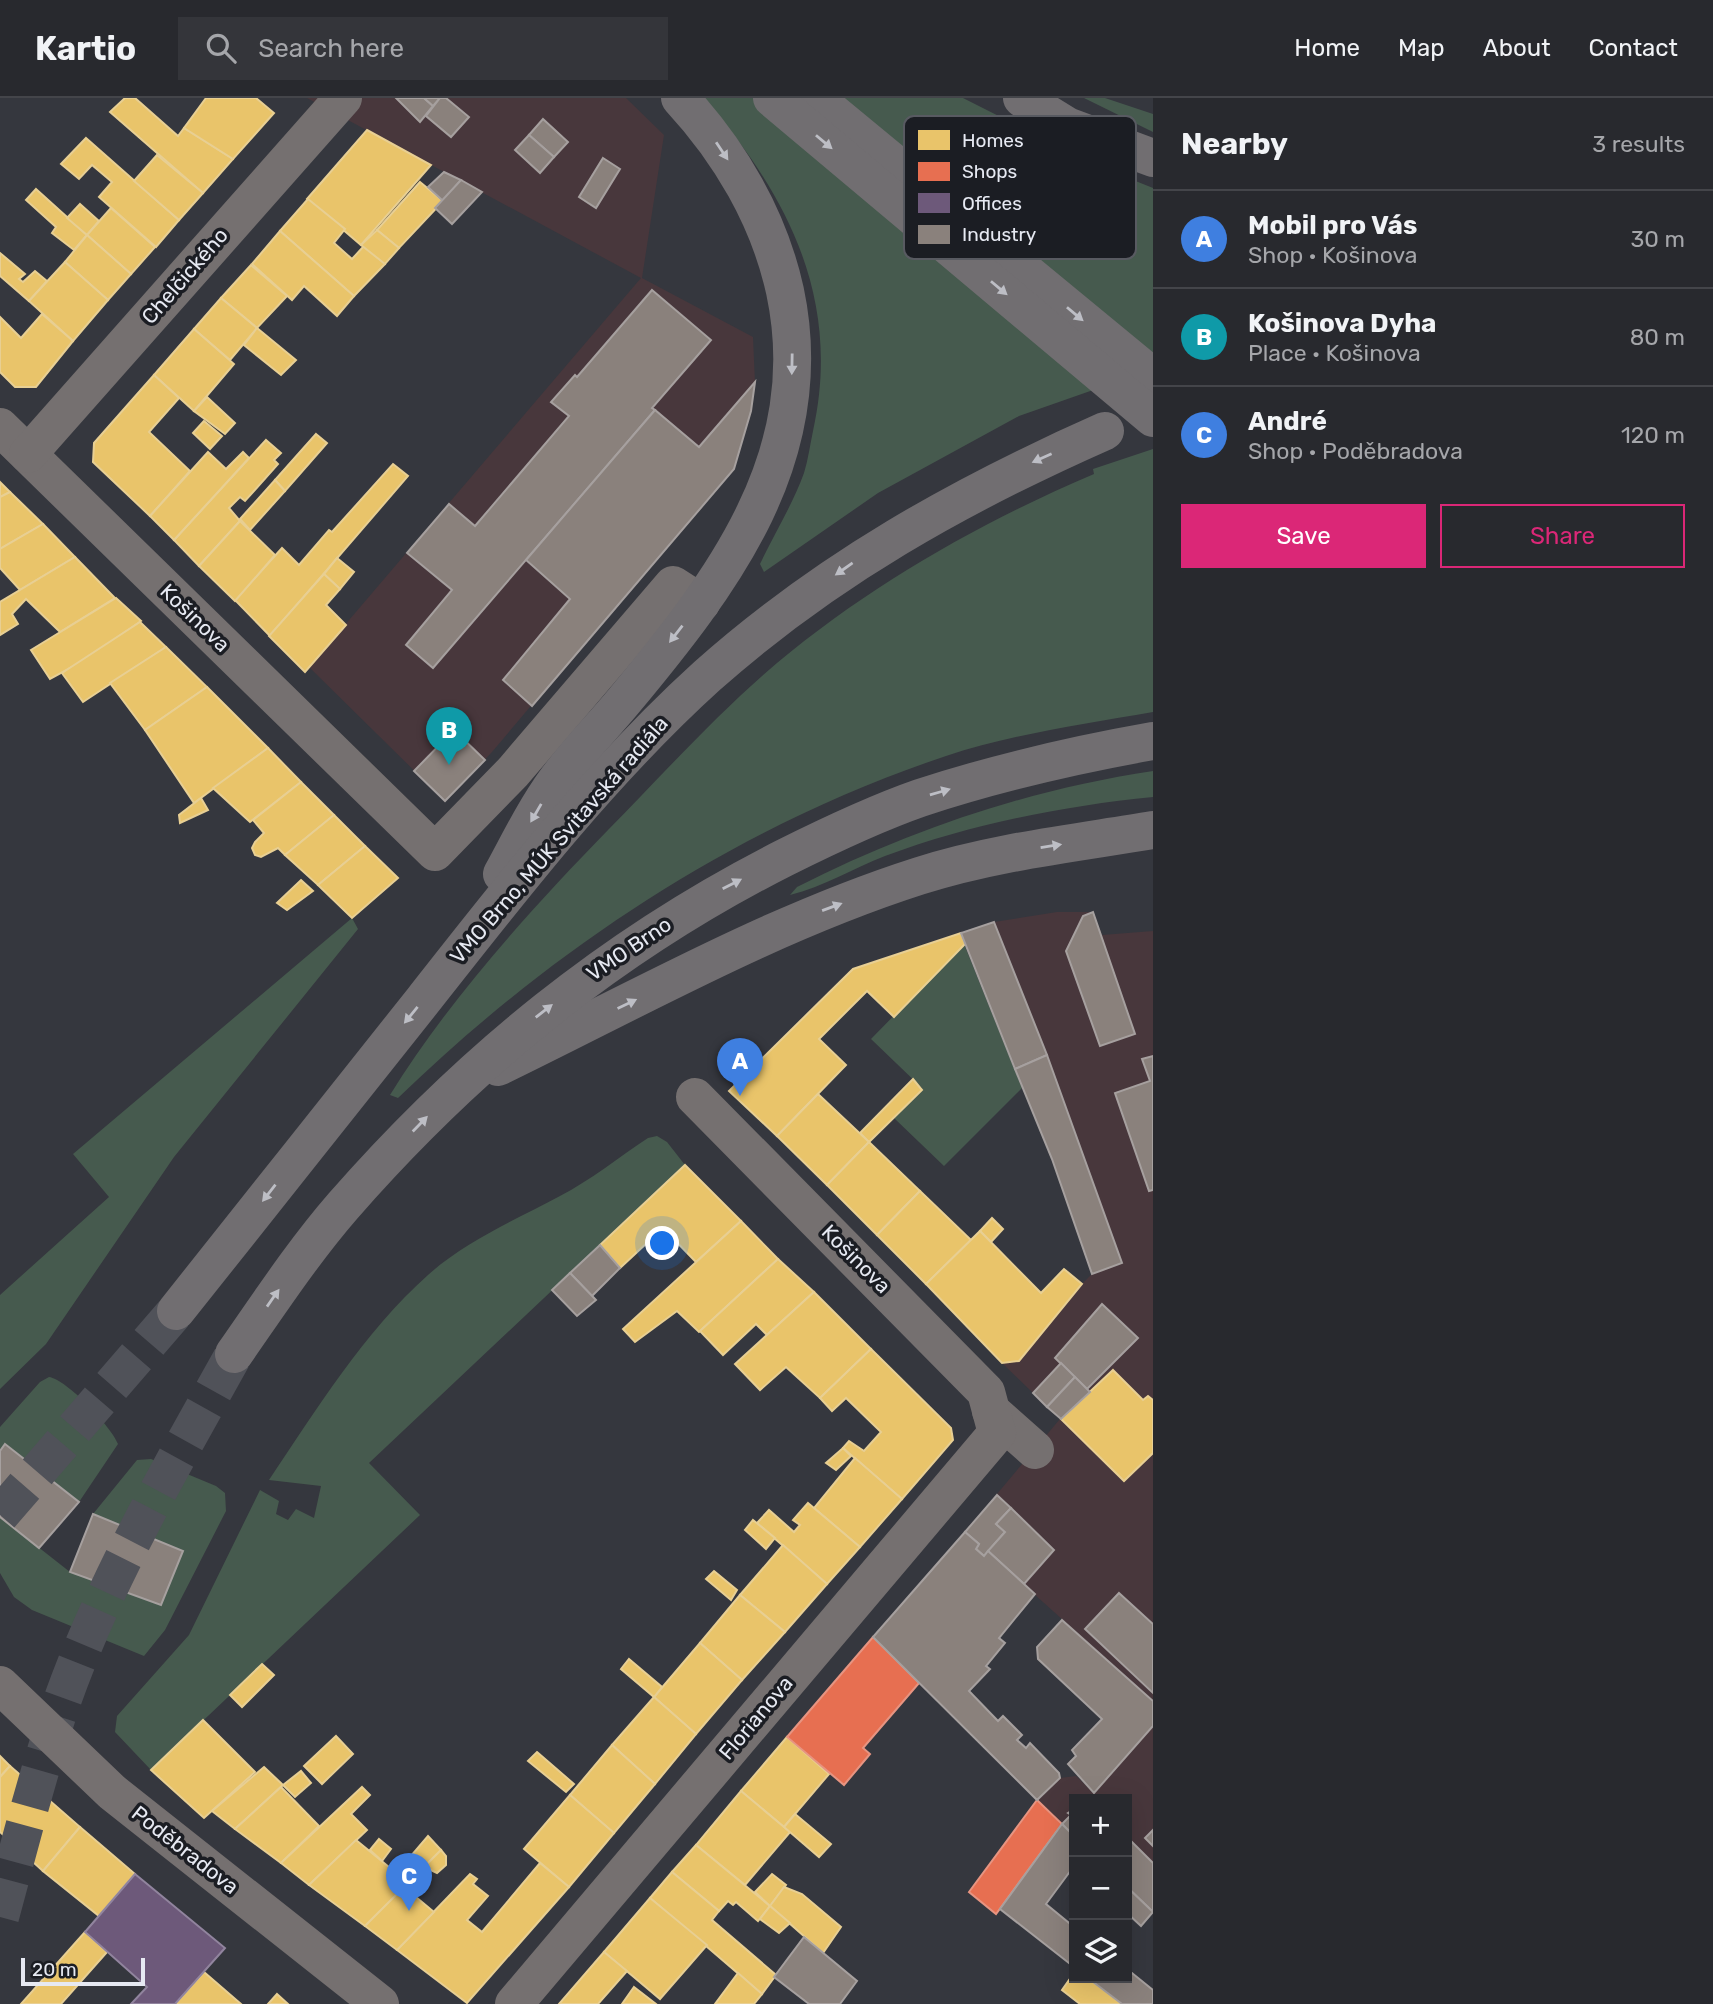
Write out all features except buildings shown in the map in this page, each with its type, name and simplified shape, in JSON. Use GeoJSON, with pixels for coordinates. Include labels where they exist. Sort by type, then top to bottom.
{"type":"FeatureCollection","features":[{"type":"Feature","properties":{"kind":"highway"},"geometry":{"type":"LineString","coordinates":[[452,961],[549,790],[701,603],[743,539],[781,454],[790,406],[792,360],[790,317],[781,273],[766,228],[748,191],[730,162],[680,98]]}},
{"type":"Feature","properties":{"kind":"highway"},"geometry":{"type":"LineString","coordinates":[[772,98],[904,209]]}},
{"type":"Feature","properties":{"kind":"highway"},"geometry":{"type":"LineString","coordinates":[[815,98],[904,171]]}},
{"type":"Feature","properties":{"kind":"highway"},"geometry":{"type":"LineString","coordinates":[[1023,98],[1051,116]]}},
{"type":"Feature","properties":{"kind":"highway"},"geometry":{"type":"LineString","coordinates":[[1136,152],[1153,158]]}},
{"type":"Feature","properties":{"kind":"highway"},"geometry":{"type":"LineString","coordinates":[[964,259],[1153,418]]}},
{"type":"Feature","properties":{"kind":"highway"},"geometry":{"type":"LineString","coordinates":[[1010,259],[1153,377]]}},
{"type":"Feature","properties":{"kind":"highway","name":"VMO Brno, MÚK Svitavská radiála"},"geometry":{"type":"LineString","coordinates":[[176,1311],[452,961],[620,763],[708,676],[788,610],[850,565],[925,518],[1012,472],[1105,431]]}},
{"type":"Feature","properties":{"kind":"highway","name":"VMO Brno"},"geometry":{"type":"LineString","coordinates":[[234,1354],[341,1208],[455,1088],[530,1022],[596,970],[712,894],[820,840],[918,799],[1066,756],[1153,741]]}},
{"type":"Feature","properties":{"kind":"highway"},"geometry":{"type":"LineString","coordinates":[[455,1088],[822,910],[920,875],[1008,853],[1153,830]]}},
{"type":"Feature","properties":{"kind":"street","name":"Chelčického"},"geometry":{"type":"LineString","coordinates":[[28,454],[343,98]]}},
{"type":"Feature","properties":{"kind":"street","name":"Košinova"},"geometry":{"type":"LineString","coordinates":[[0,426],[435,852],[513,772],[673,585],[701,603]]}},
{"type":"Feature","properties":{"kind":"street","name":"Košinova"},"geometry":{"type":"LineString","coordinates":[[695,1097],[986,1392],[994,1422]]}},
{"type":"Feature","properties":{"kind":"street"},"geometry":{"type":"LineString","coordinates":[[994,1422],[1035,1450]]}},
{"type":"Feature","properties":{"kind":"street","name":"Florianova"},"geometry":{"type":"LineString","coordinates":[[514,2004],[994,1422]]}},
{"type":"Feature","properties":{"kind":"street","name":"Poděbradova"},"geometry":{"type":"LineString","coordinates":[[0,1685],[112,1792],[380,2004]]}},
{"type":"Feature","properties":{"kind":"shaded area"},"geometry":{"type":"Polygon","coordinates":[[[307,98],[626,98],[664,135],[642,278],[753,337],[755,383],[740,447],[589,637],[492,752],[445,801],[309,667],[641,278],[307,98]]]}},
{"type":"Feature","properties":{"kind":"shaded area"},"geometry":{"type":"Polygon","coordinates":[[[1057,912],[1093,912],[1102,935],[1153,931],[1153,1701],[965,1532],[1060,1419],[1002,1363],[1092,1274],[1052,1159],[961,933],[994,922],[1057,912]]]}},
{"type":"Feature","properties":{"kind":"shaded area"},"geometry":{"type":"Polygon","coordinates":[[[1153,1726],[1153,1912],[1132,1892],[1132,1794],[1069,1794],[1069,1831],[1037,1800],[1060,1778],[1076,1776],[1094,1793],[1153,1726]]]}},
{"type":"Feature","properties":{"kind":"green space"},"geometry":{"type":"Polygon","coordinates":[[[703,98],[963,98],[999,116],[904,116],[904,259],[1136,259],[1136,181],[1153,188],[1153,369],[1019,416],[878,493],[764,572],[760,564],[794,496],[807,463],[820,383],[820,337],[813,293],[801,251],[783,211],[733,134],[703,98]]]}},
{"type":"Feature","properties":{"kind":"green space"},"geometry":{"type":"Polygon","coordinates":[[[1084,98],[1105,98],[1153,114],[1153,132],[1136,124],[1136,116],[1121,116],[1084,98]]]}},
{"type":"Feature","properties":{"kind":"green space"},"geometry":{"type":"Polygon","coordinates":[[[1153,449],[1153,712],[1049,730],[971,748],[869,784],[795,817],[653,896],[585,942],[520,991],[398,1098],[390,1095],[437,1025],[521,924],[691,745],[777,663],[813,634],[889,581],[969,534],[1094,474],[1093,469],[1153,449]]]}},
{"type":"Feature","properties":{"kind":"green space"},"geometry":{"type":"Polygon","coordinates":[[[1153,771],[1153,797],[1051,811],[950,835],[885,856],[790,895],[797,887],[840,866],[926,830],[1060,789],[1153,771]]]}},
{"type":"Feature","properties":{"kind":"green space"},"geometry":{"type":"Polygon","coordinates":[[[352,918],[358,929],[174,1157],[46,1344],[0,1389],[0,1295],[109,1197],[73,1154],[352,918]]]}},
{"type":"Feature","properties":{"kind":"green space"},"geometry":{"type":"Polygon","coordinates":[[[964,944],[1022,1088],[944,1166],[894,1118],[922,1088],[871,1039],[964,944]]]}},
{"type":"Feature","properties":{"kind":"green space"},"geometry":{"type":"Polygon","coordinates":[[[657,1136],[667,1142],[685,1165],[369,1463],[420,1515],[151,1770],[115,1732],[117,1716],[189,1635],[260,1490],[279,1501],[276,1514],[288,1520],[296,1509],[314,1518],[321,1486],[269,1480],[362,1346],[405,1297],[458,1252],[571,1190],[648,1138],[657,1136]]]}},
{"type":"Feature","properties":{"kind":"green space"},"geometry":{"type":"Polygon","coordinates":[[[49,1377],[66,1386],[88,1405],[118,1444],[79,1502],[6,1444],[0,1451],[0,1427],[40,1382],[49,1377]]]}},
{"type":"Feature","properties":{"kind":"green space"},"geometry":{"type":"Polygon","coordinates":[[[151,1459],[216,1486],[225,1493],[226,1511],[165,1630],[144,1656],[32,1610],[14,1597],[0,1573],[0,1517],[70,1572],[160,1605],[183,1551],[93,1514],[137,1460],[151,1459]]]}},
{"type":"Feature","properties":{"kind":"tunnel"},"geometry":{"type":"LineString","coordinates":[[0,1515],[176,1311]]}},
{"type":"Feature","properties":{"kind":"tunnel"},"geometry":{"type":"LineString","coordinates":[[0,1917],[28,1812],[77,1661],[117,1571],[234,1354]]}},
{"type":"Feature","properties":{"kind":"place","name":"Košinova Dyha"},"geometry":{"type":"Point","coordinates":[449,765]}},
{"type":"Feature","properties":{"kind":"place","name":"Mobil pro Vás"},"geometry":{"type":"Point","coordinates":[740,1096]}},
{"type":"Feature","properties":{"kind":"place","name":"André"},"geometry":{"type":"Point","coordinates":[409,1911]}}]}
